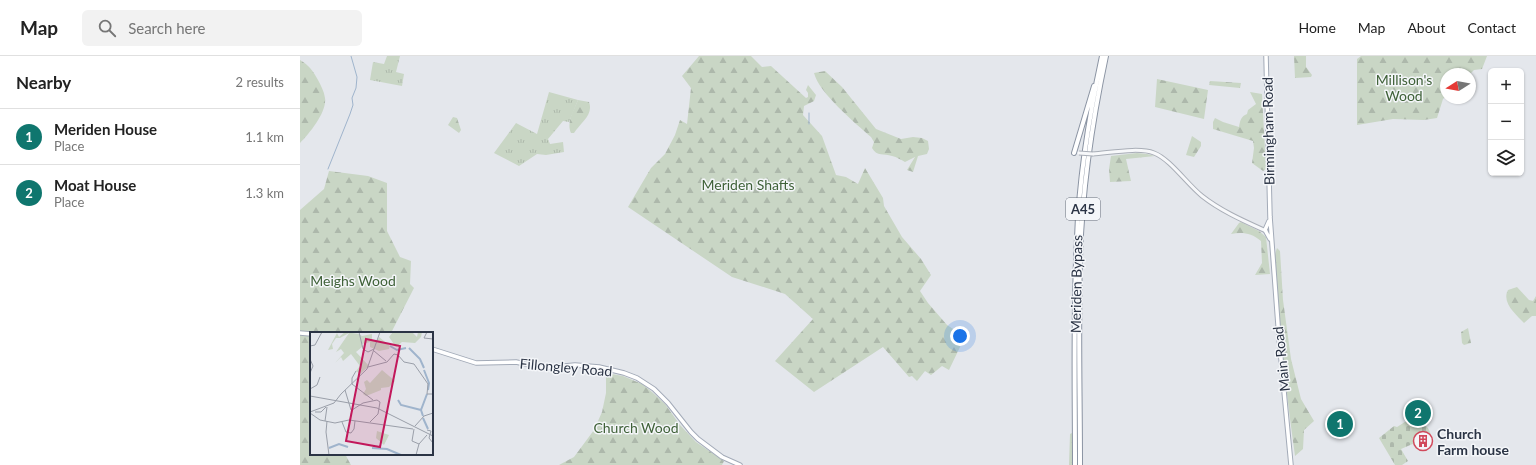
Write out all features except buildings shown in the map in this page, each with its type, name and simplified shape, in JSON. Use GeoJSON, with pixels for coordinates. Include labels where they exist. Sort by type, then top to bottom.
{"type":"FeatureCollection","features":[{"type":"Feature","properties":{"kind":"highway","name":"Meriden Bypass"},"geometry":{"type":"LineString","coordinates":[[1078,363],[1076,237],[1082,172],[1102,56]]}},
{"type":"Feature","properties":{"kind":"highway","name":"Meriden Bypass"},"geometry":{"type":"LineString","coordinates":[[1075,465],[1080,257],[1083,214],[1091,141],[1106,56]]}},
{"type":"Feature","properties":{"kind":"highway"},"geometry":{"type":"LineString","coordinates":[[1074,153],[1093,89],[1097,81]]}},
{"type":"Feature","properties":{"kind":"highway","name":"Meriden Bypass"},"geometry":{"type":"LineString","coordinates":[[1077,378],[1080,465]]}},
{"type":"Feature","properties":{"kind":"main road","name":"Birmingham Road"},"geometry":{"type":"LineString","coordinates":[[1266,56],[1270,207],[1268,230]]}},
{"type":"Feature","properties":{"kind":"main road","name":"Main Road"},"geometry":{"type":"LineString","coordinates":[[1268,230],[1272,254],[1291,465]]}},
{"type":"Feature","properties":{"kind":"main road"},"geometry":{"type":"LineString","coordinates":[[300,333],[310,334]]}},
{"type":"Feature","properties":{"kind":"main road","name":"Fillongley Road"},"geometry":{"type":"LineString","coordinates":[[433,349],[476,363],[516,362],[544,368],[575,365],[599,367],[624,373],[644,381],[654,389],[698,439],[722,457],[740,465]]}},
{"type":"Feature","properties":{"kind":"street"},"geometry":{"type":"LineString","coordinates":[[1074,153],[1093,154],[1137,151],[1155,153],[1167,161],[1191,186],[1211,203],[1260,229],[1268,230]]}},
{"type":"Feature","properties":{"kind":"green space"},"geometry":{"type":"Polygon","coordinates":[[[387,56],[400,56],[396,72],[404,74],[402,86],[370,80],[373,62],[384,64],[387,56]]]}},
{"type":"Feature","properties":{"kind":"green space","name":"Meriden Shafts"},"geometry":{"type":"Polygon","coordinates":[[[699,56],[751,56],[762,67],[771,66],[806,98],[808,97],[806,90],[808,85],[816,95],[814,101],[804,106],[803,115],[822,136],[836,175],[846,177],[858,184],[865,168],[883,198],[884,206],[902,237],[921,259],[931,275],[920,291],[947,325],[964,336],[949,370],[942,366],[931,375],[925,371],[917,381],[912,376],[909,377],[883,347],[814,392],[775,361],[813,319],[785,294],[732,277],[628,207],[651,168],[665,154],[675,135],[680,120],[687,124],[691,88],[682,76],[699,56]]]}},
{"type":"Feature","properties":{"kind":"green space"},"geometry":{"type":"Polygon","coordinates":[[[1294,56],[1306,56],[1306,67],[1312,75],[1311,77],[1295,78],[1294,56]]]}},
{"type":"Feature","properties":{"kind":"green space","name":"Millison's Wood"},"geometry":{"type":"Polygon","coordinates":[[[1361,56],[1487,56],[1482,69],[1440,68],[1440,104],[1441,104],[1437,118],[1424,120],[1393,119],[1357,125],[1357,59],[1361,56]]]}},
{"type":"Feature","properties":{"kind":"green space"},"geometry":{"type":"Polygon","coordinates":[[[300,60],[308,66],[318,80],[324,93],[325,104],[321,116],[300,143],[300,60]]]}},
{"type":"Feature","properties":{"kind":"green space"},"geometry":{"type":"Polygon","coordinates":[[[825,71],[842,87],[876,129],[901,139],[913,137],[922,138],[928,141],[929,149],[927,154],[918,156],[913,172],[907,170],[915,157],[905,162],[896,157],[878,154],[874,151],[872,148],[874,142],[871,137],[838,107],[817,81],[814,73],[825,71]]]}},
{"type":"Feature","properties":{"kind":"green space"},"geometry":{"type":"Polygon","coordinates":[[[1157,79],[1208,90],[1204,119],[1155,107],[1157,79]]]}},
{"type":"Feature","properties":{"kind":"green space"},"geometry":{"type":"Polygon","coordinates":[[[1210,81],[1241,83],[1240,88],[1209,85],[1210,81]]]}},
{"type":"Feature","properties":{"kind":"green space"},"geometry":{"type":"Polygon","coordinates":[[[549,92],[578,100],[569,122],[563,121],[548,139],[550,144],[563,142],[564,152],[546,155],[537,154],[519,166],[494,153],[516,123],[537,134],[549,92]]]}},
{"type":"Feature","properties":{"kind":"green space"},"geometry":{"type":"Polygon","coordinates":[[[1250,92],[1262,94],[1266,169],[1263,171],[1252,163],[1254,148],[1253,141],[1213,129],[1213,122],[1215,118],[1239,127],[1242,117],[1247,114],[1248,110],[1256,104],[1250,92]]]}},
{"type":"Feature","properties":{"kind":"green space"},"geometry":{"type":"Polygon","coordinates":[[[578,100],[589,102],[590,111],[586,119],[574,133],[571,133],[569,125],[570,120],[578,100]]]}},
{"type":"Feature","properties":{"kind":"green space"},"geometry":{"type":"Polygon","coordinates":[[[453,117],[457,118],[461,130],[459,133],[448,125],[453,117]]]}},
{"type":"Feature","properties":{"kind":"green space"},"geometry":{"type":"Polygon","coordinates":[[[1192,136],[1201,142],[1201,146],[1194,157],[1186,155],[1192,136]]]}},
{"type":"Feature","properties":{"kind":"green space"},"geometry":{"type":"Polygon","coordinates":[[[1137,153],[1155,156],[1126,159],[1131,181],[1110,182],[1109,169],[1111,156],[1137,153]]]}},
{"type":"Feature","properties":{"kind":"green space","name":"Meighs Wood"},"geometry":{"type":"Polygon","coordinates":[[[329,171],[368,176],[387,183],[387,231],[400,257],[411,261],[410,284],[414,288],[392,332],[310,333],[300,331],[300,210],[324,189],[329,171]]]}},
{"type":"Feature","properties":{"kind":"green space"},"geometry":{"type":"Polygon","coordinates":[[[1241,222],[1259,231],[1266,237],[1270,274],[1255,275],[1262,263],[1261,241],[1254,236],[1247,234],[1231,234],[1241,222]]]}},
{"type":"Feature","properties":{"kind":"green space"},"geometry":{"type":"Polygon","coordinates":[[[1277,248],[1280,251],[1283,300],[1291,359],[1301,399],[1314,421],[1304,430],[1303,449],[1295,456],[1285,381],[1274,276],[1274,261],[1277,248]]]}},
{"type":"Feature","properties":{"kind":"green space"},"geometry":{"type":"Polygon","coordinates":[[[1517,287],[1529,300],[1533,301],[1536,296],[1536,316],[1532,316],[1524,323],[1508,304],[1506,295],[1508,290],[1517,287]]]}},
{"type":"Feature","properties":{"kind":"green space"},"geometry":{"type":"Polygon","coordinates":[[[1468,328],[1471,343],[1464,345],[1462,343],[1461,332],[1468,328]]]}},
{"type":"Feature","properties":{"kind":"green space"},"geometry":{"type":"Polygon","coordinates":[[[300,335],[310,336],[310,455],[346,455],[351,465],[300,465],[300,335]]]}},
{"type":"Feature","properties":{"kind":"green space","name":"Church Wood"},"geometry":{"type":"Polygon","coordinates":[[[606,373],[623,376],[642,384],[665,404],[680,425],[696,442],[724,461],[722,465],[559,465],[574,457],[594,430],[602,412],[606,393],[606,373]]]}},
{"type":"Feature","properties":{"kind":"green space"},"geometry":{"type":"Polygon","coordinates":[[[1408,420],[1420,422],[1426,426],[1431,436],[1401,449],[1408,461],[1402,465],[1395,465],[1379,438],[1394,426],[1397,427],[1408,420]]]}},
{"type":"Feature","properties":{"kind":"green space"},"geometry":{"type":"Polygon","coordinates":[[[1072,433],[1073,465],[1069,465],[1070,434],[1072,433]]]}},
{"type":"Feature","properties":{"kind":"waterway"},"geometry":{"type":"LineString","coordinates":[[328,169],[353,105],[352,98],[356,88],[357,77],[351,56]]}},
{"type":"Feature","properties":{"kind":"waterway"},"geometry":{"type":"LineString","coordinates":[[809,113],[809,124]]}},
{"type":"Feature","properties":{"kind":"place","name":"Moat House"},"geometry":{"type":"Point","coordinates":[1418,413]}},
{"type":"Feature","properties":{"kind":"place","name":"Meriden House"},"geometry":{"type":"Point","coordinates":[1340,424]}},
{"type":"Feature","properties":{"kind":"place","name":"Church Farm house"},"geometry":{"type":"Point","coordinates":[1423,441]}}]}
